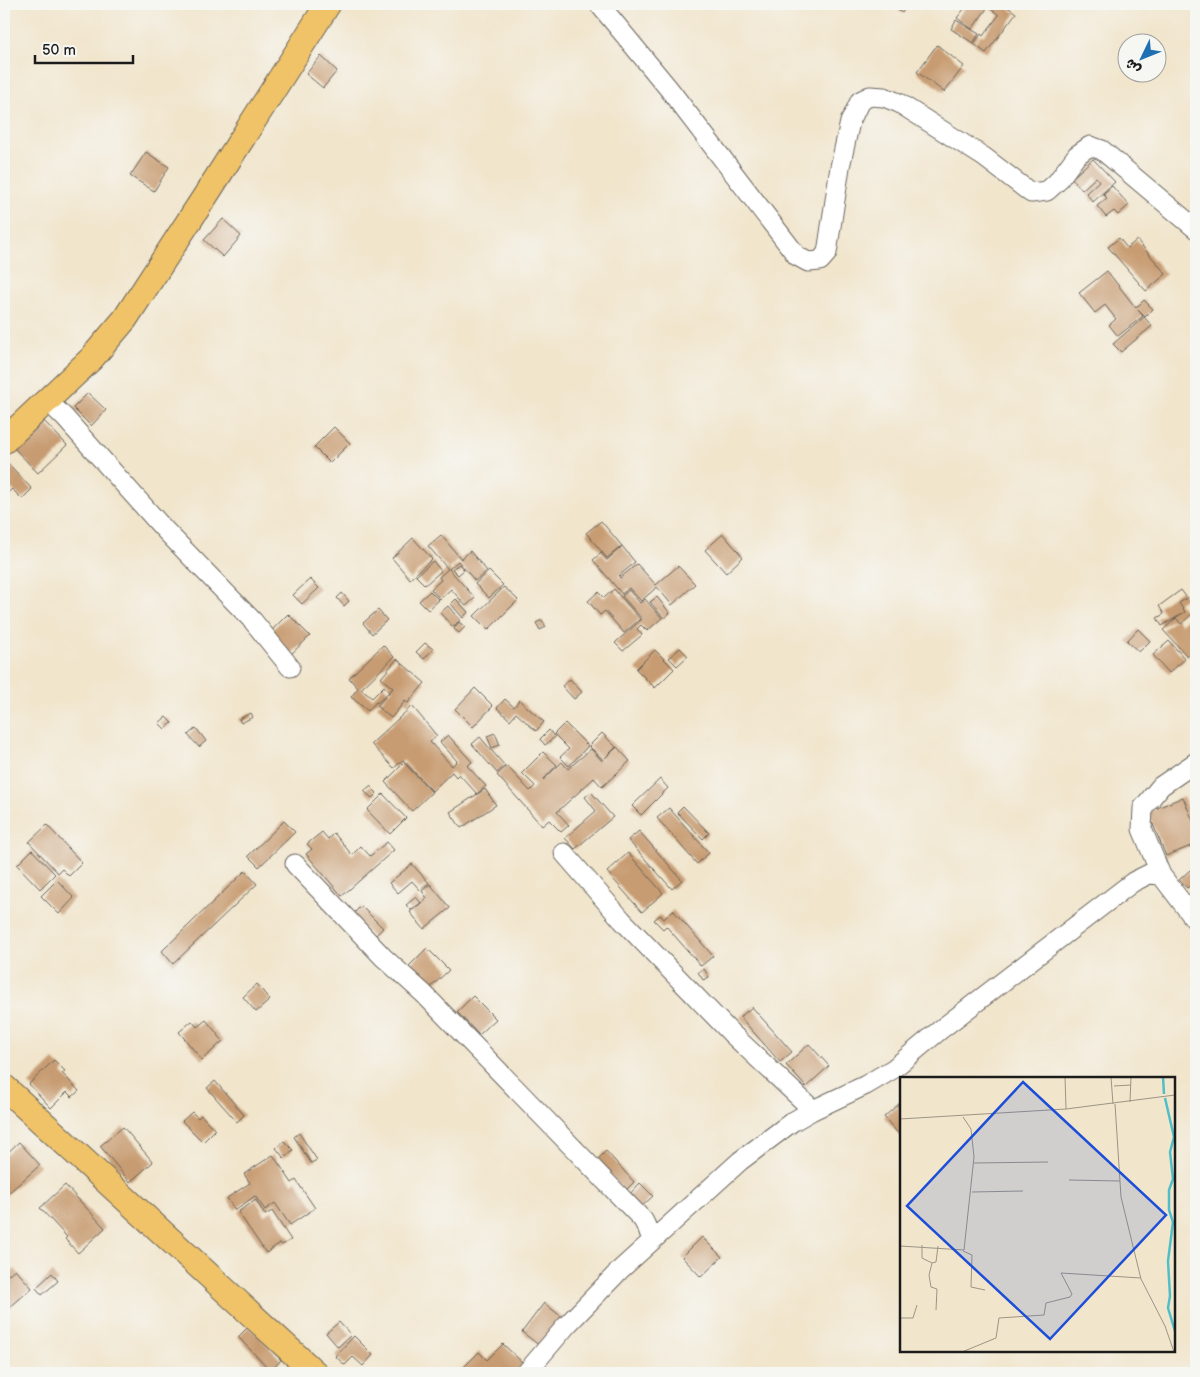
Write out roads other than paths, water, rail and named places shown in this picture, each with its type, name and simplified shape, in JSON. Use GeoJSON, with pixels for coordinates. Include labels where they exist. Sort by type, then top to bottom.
{"type":"FeatureCollection","features":[{"type":"Feature","properties":{"kind":"main road"},"geometry":{"type":"LineString","coordinates":[[4,441],[91,359],[125,319],[328,4]]}},
{"type":"Feature","properties":{"kind":"main road"},"geometry":{"type":"LineString","coordinates":[[4,1087],[315,1373]]}},
{"type":"Feature","properties":{"kind":"street"},"geometry":{"type":"LineString","coordinates":[[599,4],[669,88],[796,256],[808,262],[820,261],[827,253],[840,167],[850,122],[860,101],[870,96],[884,97],[898,103],[984,157],[1031,193],[1046,192],[1057,182],[1078,155],[1090,146],[1102,150],[1196,229]]}},
{"type":"Feature","properties":{"kind":"street"},"geometry":{"type":"LineString","coordinates":[[47,400],[163,528],[253,621],[290,667]]}},
{"type":"Feature","properties":{"kind":"street"},"geometry":{"type":"LineString","coordinates":[[1196,762],[1162,786],[1143,808],[1142,829],[1161,875],[1196,921]]}},
{"type":"Feature","properties":{"kind":"street"},"geometry":{"type":"LineString","coordinates":[[564,854],[622,920],[718,1019],[814,1110]]}},
{"type":"Feature","properties":{"kind":"street"},"geometry":{"type":"LineString","coordinates":[[295,864],[383,958],[424,994],[643,1220],[653,1240]]}},
{"type":"Feature","properties":{"kind":"street"},"geometry":{"type":"LineString","coordinates":[[526,1373],[621,1269],[740,1161],[792,1122],[892,1070],[940,1030],[1133,882],[1149,874],[1161,875]]}}]}
